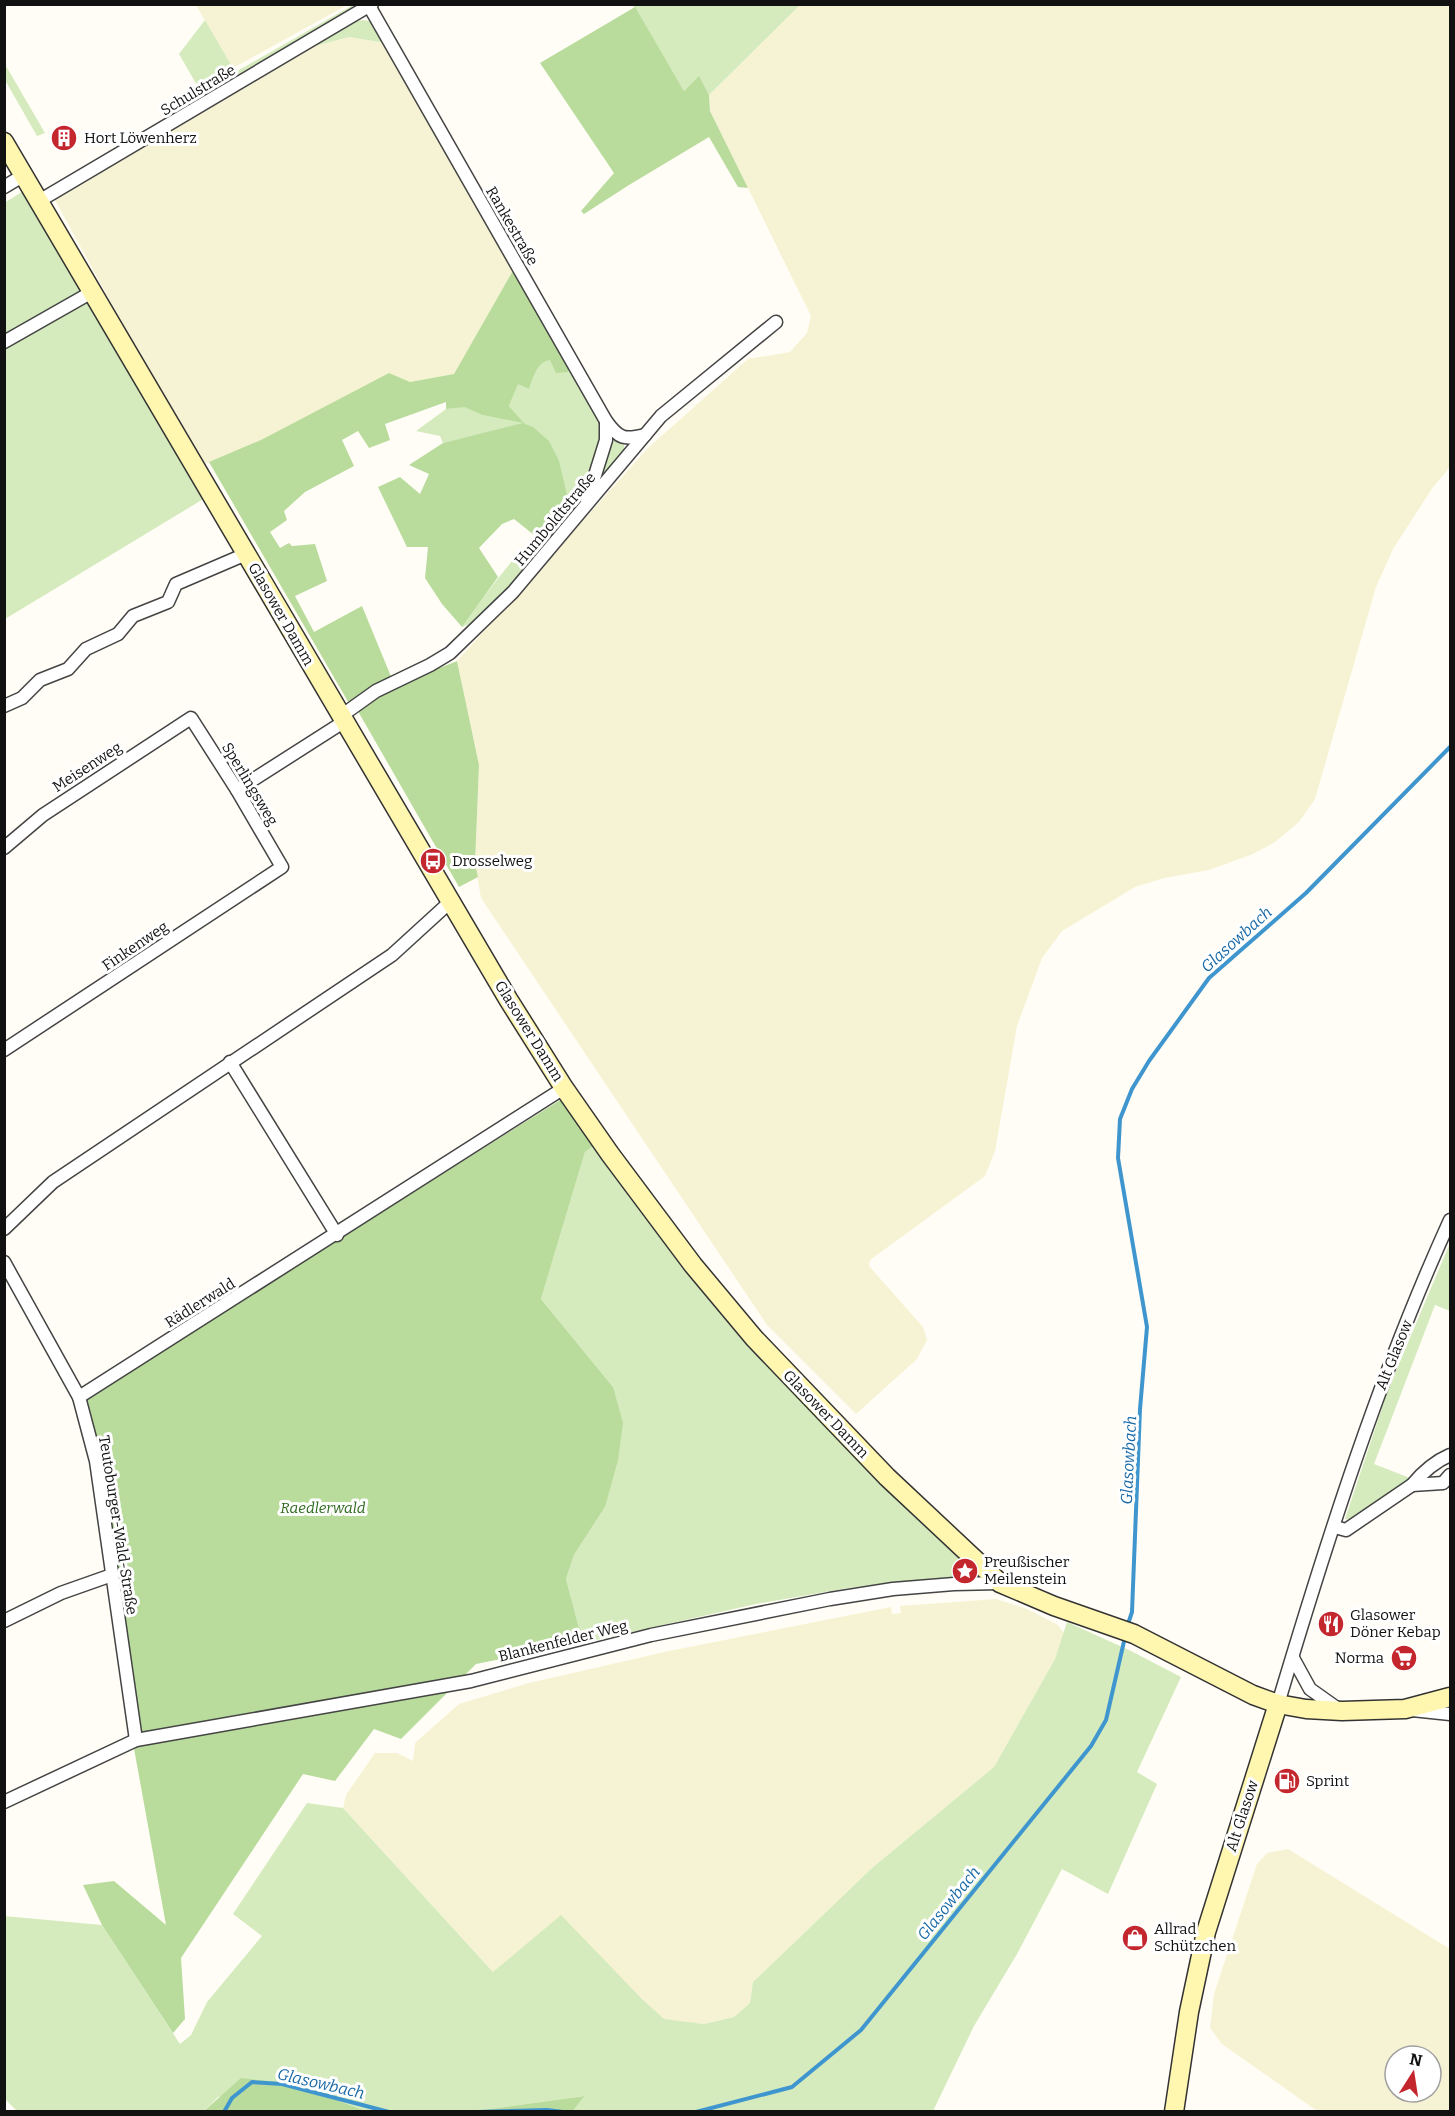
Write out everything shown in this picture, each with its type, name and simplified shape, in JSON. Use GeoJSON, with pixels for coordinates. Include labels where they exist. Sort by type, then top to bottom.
{"type":"FeatureCollection","features":[{"type":"Feature","properties":{"kind":"street","name":"Schulstraße"},"geometry":{"type":"LineString","coordinates":[[39,201],[369,5]]}},
{"type":"Feature","properties":{"kind":"street","name":"Rankestraße"},"geometry":{"type":"LineString","coordinates":[[369,5],[606,421],[616,434],[629,439],[645,435]]}},
{"type":"Feature","properties":{"kind":"street","name":"Glasower Damm"},"geometry":{"type":"LineString","coordinates":[[4,142],[508,999],[564,1088],[654,1214],[754,1338],[887,1477],[1000,1583],[1054,1606],[1116,1626],[1253,1695],[1278,1704],[1306,1709],[1342,1711],[1405,1710],[1450,1696]]}},
{"type":"Feature","properties":{"kind":"street"},"geometry":{"type":"LineString","coordinates":[[4,187],[24,175]]}},
{"type":"Feature","properties":{"kind":"street"},"geometry":{"type":"LineString","coordinates":[[4,342],[92,292]]}},
{"type":"Feature","properties":{"kind":"street","name":"Humboldtstraße"},"geometry":{"type":"LineString","coordinates":[[237,790],[343,719],[376,691],[450,653],[513,592],[661,416],[776,322]]}},
{"type":"Feature","properties":{"kind":"street"},"geometry":{"type":"LineString","coordinates":[[585,507],[606,440],[606,421]]}},
{"type":"Feature","properties":{"kind":"street"},"geometry":{"type":"LineString","coordinates":[[4,706],[22,698],[40,680],[68,669],[86,649],[118,634],[133,616],[168,602],[176,584],[246,554]]}},
{"type":"Feature","properties":{"kind":"street","name":"Sperlingsweg"},"geometry":{"type":"LineString","coordinates":[[191,718],[282,867]]}},
{"type":"Feature","properties":{"kind":"street","name":"Meisenweg"},"geometry":{"type":"LineString","coordinates":[[4,848],[43,814],[191,718]]}},
{"type":"Feature","properties":{"kind":"street","name":"Finkenweg"},"geometry":{"type":"LineString","coordinates":[[4,1050],[282,867]]}},
{"type":"Feature","properties":{"kind":"street"},"geometry":{"type":"LineString","coordinates":[[4,1229],[53,1182],[392,954],[450,902]]}},
{"type":"Feature","properties":{"kind":"street"},"geometry":{"type":"LineString","coordinates":[[230,1062],[337,1235]]}},
{"type":"Feature","properties":{"kind":"street","name":"Rädlerwald"},"geometry":{"type":"LineString","coordinates":[[79,1397],[337,1235],[564,1088]]}},
{"type":"Feature","properties":{"kind":"street","name":"Alt Glasow"},"geometry":{"type":"LineString","coordinates":[[1174,2112],[1190,2004],[1206,1932],[1380,1390],[1450,1220]]}},
{"type":"Feature","properties":{"kind":"street","name":"Teutoburger-Wald-Straße"},"geometry":{"type":"LineString","coordinates":[[4,1263],[79,1397],[96,1461],[136,1740]]}},
{"type":"Feature","properties":{"kind":"street"},"geometry":{"type":"LineString","coordinates":[[1335,1527],[1346,1530],[1412,1485],[1444,1457],[1450,1455]]}},
{"type":"Feature","properties":{"kind":"street"},"geometry":{"type":"LineString","coordinates":[[1412,1485],[1443,1483],[1450,1475]]}},
{"type":"Feature","properties":{"kind":"street"},"geometry":{"type":"LineString","coordinates":[[4,1621],[61,1593],[112,1575]]}},
{"type":"Feature","properties":{"kind":"street","name":"Blankenfelder Weg"},"geometry":{"type":"LineString","coordinates":[[4,1802],[136,1740],[471,1681],[651,1635],[830,1599],[893,1589],[1000,1583]]}},
{"type":"Feature","properties":{"kind":"street"},"geometry":{"type":"LineString","coordinates":[[1293,1658],[1310,1689],[1342,1711]]}},
{"type":"Feature","properties":{"kind":"street"},"geometry":{"type":"LineString","coordinates":[[1405,1710],[1450,1714]]}},
{"type":"Feature","properties":{"kind":"shaded area"},"geometry":{"type":"Polygon","coordinates":[[[196,5],[347,5],[233,68],[196,5]]]}},
{"type":"Feature","properties":{"kind":"shaded area"},"geometry":{"type":"Polygon","coordinates":[[[800,5],[1450,5],[1450,467],[1433,487],[1393,549],[1376,587],[1315,799],[1299,822],[1275,842],[1253,854],[1209,870],[1164,878],[1135,887],[1062,931],[1042,958],[1017,1026],[995,1151],[985,1176],[870,1260],[869,1266],[923,1327],[927,1340],[917,1359],[856,1414],[767,1325],[481,898],[475,864],[479,765],[457,661],[648,448],[748,359],[790,352],[807,333],[811,316],[710,111],[709,95],[800,5]]]}},
{"type":"Feature","properties":{"kind":"shaded area"},"geometry":{"type":"Polygon","coordinates":[[[349,37],[385,43],[515,267],[454,374],[410,382],[200,466],[55,200],[315,46],[349,37]]]}},
{"type":"Feature","properties":{"kind":"shaded area"},"geometry":{"type":"Polygon","coordinates":[[[996,1599],[1027,1609],[1058,1625],[1064,1633],[1055,1659],[994,1767],[872,1868],[753,1982],[750,2003],[734,2017],[704,2024],[664,2020],[641,1998],[493,1972],[343,1808],[346,1795],[375,1753],[397,1753],[413,1761],[415,1743],[459,1704],[529,1683],[669,1651],[891,1607],[892,1614],[901,1613],[900,1606],[996,1599]]]}},
{"type":"Feature","properties":{"kind":"shaded area"},"geometry":{"type":"Polygon","coordinates":[[[1288,1849],[1450,1949],[1450,2111],[1317,2111],[1222,2044],[1210,2028],[1214,1994],[1257,1864],[1267,1853],[1288,1849]]]}},
{"type":"Feature","properties":{"kind":"green space"},"geometry":{"type":"Polygon","coordinates":[[[353,5],[352,9],[187,104],[181,103],[353,5]]]}},
{"type":"Feature","properties":{"kind":"green space"},"geometry":{"type":"Polygon","coordinates":[[[633,5],[800,5],[709,95],[699,77],[684,91],[633,5]]]}},
{"type":"Feature","properties":{"kind":"green space"},"geometry":{"type":"Polygon","coordinates":[[[635,7],[684,91],[699,76],[709,95],[710,111],[748,188],[738,187],[709,137],[584,214],[581,211],[614,173],[540,63],[635,7]]]}},
{"type":"Feature","properties":{"kind":"green space"},"geometry":{"type":"Polygon","coordinates":[[[205,20],[233,68],[198,87],[179,54],[205,20]]]}},
{"type":"Feature","properties":{"kind":"green space"},"geometry":{"type":"Polygon","coordinates":[[[357,21],[372,22],[385,43],[349,37],[315,46],[357,21]]]}},
{"type":"Feature","properties":{"kind":"green space"},"geometry":{"type":"Polygon","coordinates":[[[6,66],[45,133],[37,136],[5,80],[6,66]]]}},
{"type":"Feature","properties":{"kind":"green space"},"geometry":{"type":"Polygon","coordinates":[[[25,190],[205,498],[5,619],[4,203],[25,190]]]}},
{"type":"Feature","properties":{"kind":"green space"},"geometry":{"type":"Polygon","coordinates":[[[515,267],[569,363],[568,372],[556,373],[550,360],[542,364],[536,371],[529,389],[518,384],[509,406],[525,424],[533,427],[549,441],[559,461],[567,495],[559,512],[534,535],[514,519],[502,524],[479,548],[498,577],[462,627],[442,604],[425,578],[428,547],[407,547],[378,487],[400,477],[420,494],[429,474],[409,465],[443,443],[523,423],[482,415],[465,407],[446,409],[446,402],[385,424],[390,440],[369,448],[358,431],[342,440],[354,466],[305,492],[284,511],[287,520],[270,532],[280,548],[289,543],[292,546],[315,544],[327,581],[295,596],[314,632],[362,606],[392,679],[350,705],[209,462],[261,440],[389,373],[410,382],[454,374],[515,267]]]}},
{"type":"Feature","properties":{"kind":"green space"},"geometry":{"type":"Polygon","coordinates":[[[550,360],[569,363],[624,441],[624,454],[596,490],[565,519],[542,552],[479,620],[462,627],[508,566],[559,512],[525,424],[443,443],[440,436],[416,431],[446,409],[465,406],[482,415],[524,423],[509,406],[518,383],[529,389],[539,367],[550,360]]]}},
{"type":"Feature","properties":{"kind":"green space"},"geometry":{"type":"Polygon","coordinates":[[[457,661],[479,765],[475,864],[478,877],[459,887],[359,713],[374,698],[387,691],[457,661]]]}},
{"type":"Feature","properties":{"kind":"green space","name":"Raedlerwald"},"geometry":{"type":"Polygon","coordinates":[[[565,1097],[603,1152],[592,1147],[585,1152],[541,1299],[613,1387],[623,1423],[618,1460],[605,1507],[574,1555],[566,1579],[583,1643],[476,1664],[401,1739],[374,1729],[335,1781],[303,1774],[181,1958],[185,2019],[173,2033],[102,1925],[83,1885],[114,1881],[166,1925],[133,1743],[135,1733],[86,1398],[565,1097]]]}},
{"type":"Feature","properties":{"kind":"green space"},"geometry":{"type":"Polygon","coordinates":[[[592,1147],[603,1152],[646,1211],[967,1561],[969,1568],[967,1574],[963,1577],[848,1588],[756,1604],[583,1643],[566,1579],[574,1555],[605,1507],[613,1387],[541,1299],[585,1152],[592,1147]]]}},
{"type":"Feature","properties":{"kind":"green space"},"geometry":{"type":"Polygon","coordinates":[[[1450,1243],[1450,1311],[1435,1305],[1374,1464],[1410,1478],[1353,1520],[1345,1519],[1388,1390],[1450,1243]]]}},
{"type":"Feature","properties":{"kind":"green space"},"geometry":{"type":"Polygon","coordinates":[[[1067,1622],[1181,1677],[1137,1772],[1157,1784],[1108,1894],[1062,1869],[1017,1954],[974,2026],[933,2111],[573,2111],[583,2096],[475,2111],[366,2111],[294,2084],[218,2097],[204,2111],[17,2111],[5,2099],[4,1916],[102,1925],[180,2044],[191,2035],[207,2002],[262,1936],[233,1914],[307,1803],[343,1808],[493,1972],[561,1915],[664,2019],[704,2024],[734,2017],[750,2003],[753,1982],[872,1868],[994,1767],[1055,1659],[1067,1622]]]}},
{"type":"Feature","properties":{"kind":"green space"},"geometry":{"type":"Polygon","coordinates":[[[241,2078],[294,2084],[366,2111],[204,2111],[241,2078]]]}},
{"type":"Feature","properties":{"kind":"green space"},"geometry":{"type":"Polygon","coordinates":[[[584,2096],[573,2111],[475,2111],[584,2096]]]}},
{"type":"Feature","properties":{"kind":"waterway","name":"Glasowbach"},"geometry":{"type":"LineString","coordinates":[[1127,1627],[1132,1612],[1140,1409],[1147,1327],[1118,1158],[1120,1119],[1132,1089],[1149,1061],[1209,978],[1306,893],[1450,747]]}},
{"type":"Feature","properties":{"kind":"waterway","name":"Glasowbach"},"geometry":{"type":"LineString","coordinates":[[696,2112],[792,2087],[861,2030],[1091,1746],[1106,1720],[1125,1637]]}},
{"type":"Feature","properties":{"kind":"waterway","name":"Glasowbach"},"geometry":{"type":"LineString","coordinates":[[224,2112],[232,2098],[252,2082],[282,2084],[389,2112]]}},
{"type":"Feature","properties":{"kind":"waterway","name":"Glasowbach"},"geometry":{"type":"LineString","coordinates":[[477,2112],[547,2110],[563,2112]]}},
{"type":"Feature","properties":{"kind":"place","name":"Hort Löwenherz"},"geometry":{"type":"Point","coordinates":[64,138]}},
{"type":"Feature","properties":{"kind":"place","name":"Drosselweg"},"geometry":{"type":"Point","coordinates":[433,861]}},
{"type":"Feature","properties":{"kind":"place","name":"Preußischer Meilenstein"},"geometry":{"type":"Point","coordinates":[965,1571]}},
{"type":"Feature","properties":{"kind":"place","name":"Glasower Döner Kebap"},"geometry":{"type":"Point","coordinates":[1331,1624]}},
{"type":"Feature","properties":{"kind":"place","name":"Norma"},"geometry":{"type":"Point","coordinates":[1404,1658]}},
{"type":"Feature","properties":{"kind":"place","name":"Sprint"},"geometry":{"type":"Point","coordinates":[1287,1781]}},
{"type":"Feature","properties":{"kind":"place","name":"Allrad Schützchen"},"geometry":{"type":"Point","coordinates":[1135,1938]}}]}
